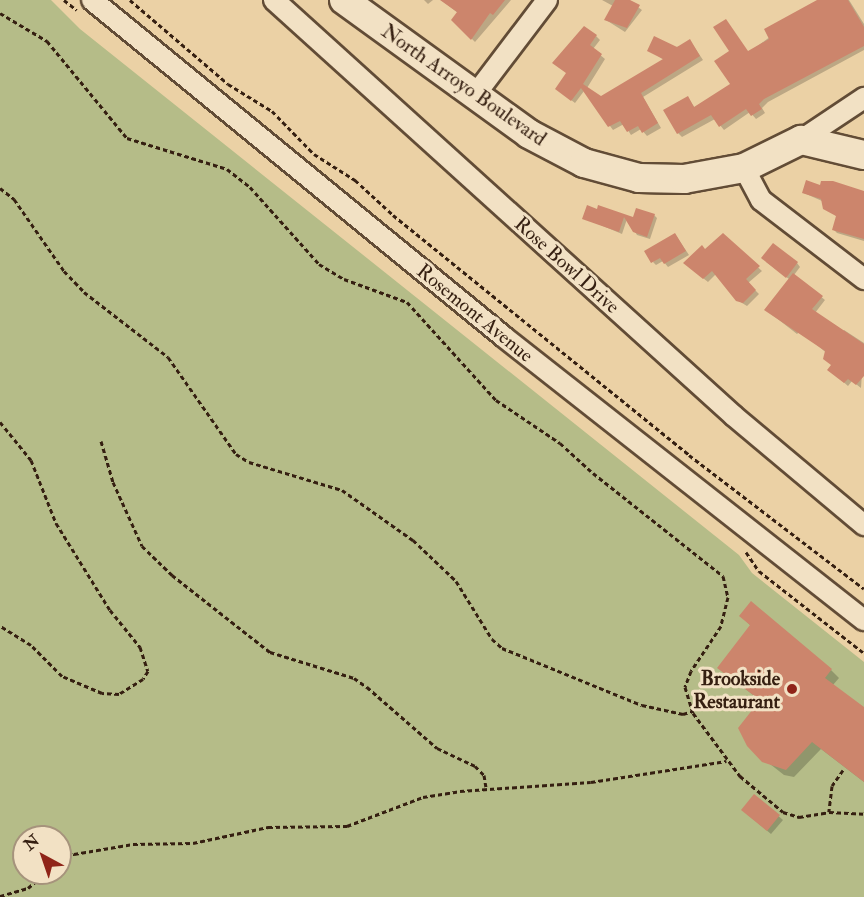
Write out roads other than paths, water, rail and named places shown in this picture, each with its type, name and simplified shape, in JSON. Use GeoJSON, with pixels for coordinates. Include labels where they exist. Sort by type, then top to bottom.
{"type":"FeatureCollection","features":[{"type":"Feature","properties":{"kind":"street","name":"Rosemont Avenue"},"geometry":{"type":"LineString","coordinates":[[92,0],[504,337],[864,620]]}},
{"type":"Feature","properties":{"kind":"street","name":"Rose Bowl Drive"},"geometry":{"type":"LineString","coordinates":[[274,0],[734,416],[864,525]]}},
{"type":"Feature","properties":{"kind":"street","name":"North Arroyo Boulevard"},"geometry":{"type":"LineString","coordinates":[[344,0],[530,134],[584,163],[639,178],[684,179],[744,168],[801,140]]}},
{"type":"Feature","properties":{"kind":"street"},"geometry":{"type":"LineString","coordinates":[[475,95],[547,0]]}},
{"type":"Feature","properties":{"kind":"street"},"geometry":{"type":"LineString","coordinates":[[801,140],[864,98]]}},
{"type":"Feature","properties":{"kind":"street"},"geometry":{"type":"LineString","coordinates":[[801,140],[864,155]]}},
{"type":"Feature","properties":{"kind":"street"},"geometry":{"type":"LineString","coordinates":[[744,168],[761,200],[864,279]]}},
{"type":"Feature","properties":{"kind":"place","name":"Brookside Restaurant"},"geometry":{"type":"Point","coordinates":[792,689]}}]}
